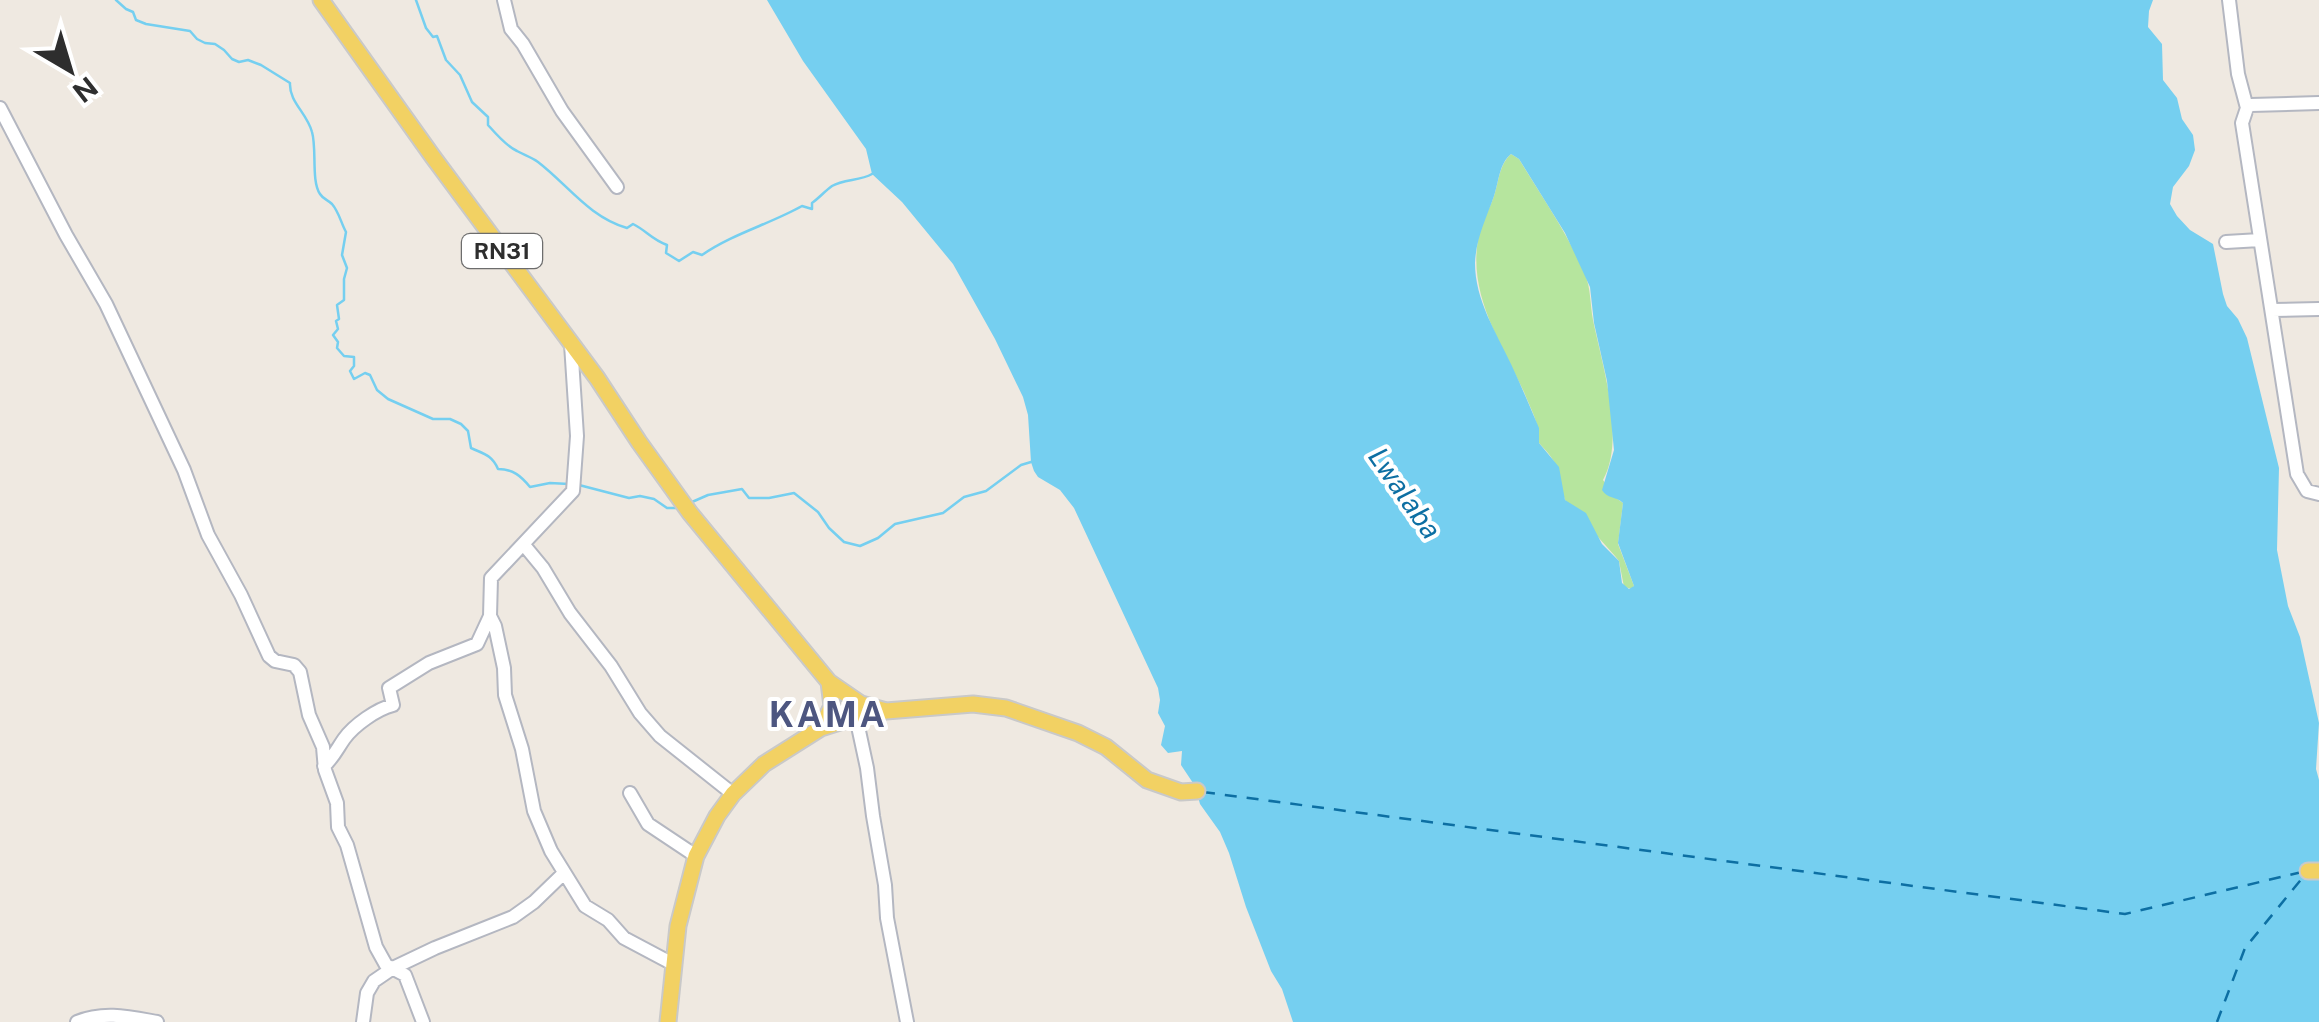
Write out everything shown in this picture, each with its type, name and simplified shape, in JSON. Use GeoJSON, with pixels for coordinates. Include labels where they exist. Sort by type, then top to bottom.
{"type":"FeatureCollection","features":[{"type":"Feature","properties":{"kind":"main road","name":"RN31"},"geometry":{"type":"LineString","coordinates":[[320,0],[597,378],[686,508],[829,682]]}},
{"type":"Feature","properties":{"kind":"main road"},"geometry":{"type":"LineString","coordinates":[[829,682],[860,704],[886,710]]}},
{"type":"Feature","properties":{"kind":"main road"},"geometry":{"type":"LineString","coordinates":[[821,728],[833,704],[829,682]]}},
{"type":"Feature","properties":{"kind":"main road"},"geometry":{"type":"LineString","coordinates":[[668,1022],[678,926],[696,856],[733,794],[764,764],[821,728],[886,710],[974,704],[1006,708],[1106,747],[1147,780],[1180,792],[1197,791]]}},
{"type":"Feature","properties":{"kind":"street"},"geometry":{"type":"LineString","coordinates":[[504,0],[511,28],[562,112],[617,187]]}},
{"type":"Feature","properties":{"kind":"street"},"geometry":{"type":"LineString","coordinates":[[2230,0],[2238,74],[2247,108],[2242,123],[2297,474],[2307,491],[2319,494]]}},
{"type":"Feature","properties":{"kind":"street"},"geometry":{"type":"LineString","coordinates":[[2247,108],[2319,103]]}},
{"type":"Feature","properties":{"kind":"street"},"geometry":{"type":"LineString","coordinates":[[0,108],[106,304],[184,470],[208,535],[269,656],[294,665],[300,672],[309,716],[337,803],[338,827],[348,846],[376,947],[382,960],[407,978],[424,1022]]}},
{"type":"Feature","properties":{"kind":"street"},"geometry":{"type":"LineString","coordinates":[[2226,242],[2260,240]]}},
{"type":"Feature","properties":{"kind":"street"},"geometry":{"type":"LineString","coordinates":[[2272,310],[2319,309]]}},
{"type":"Feature","properties":{"kind":"street"},"geometry":{"type":"LineString","coordinates":[[324,766],[349,732],[382,708],[394,705],[389,688],[429,663],[477,644],[490,616],[490,578],[573,491],[577,436],[570,344]]}},
{"type":"Feature","properties":{"kind":"street"},"geometry":{"type":"LineString","coordinates":[[524,545],[640,713],[660,736],[733,794]]}},
{"type":"Feature","properties":{"kind":"street"},"geometry":{"type":"LineString","coordinates":[[490,616],[534,811],[551,851],[584,906],[608,920],[624,938],[673,964]]}},
{"type":"Feature","properties":{"kind":"street"},"geometry":{"type":"LineString","coordinates":[[856,717],[907,1022]]}},
{"type":"Feature","properties":{"kind":"street"},"geometry":{"type":"LineString","coordinates":[[630,793],[648,824],[696,856]]}},
{"type":"Feature","properties":{"kind":"street"},"geometry":{"type":"LineString","coordinates":[[364,1022],[366,993],[374,981],[393,968],[513,917],[564,873]]}},
{"type":"Feature","properties":{"kind":"street"},"geometry":{"type":"LineString","coordinates":[[77,1022],[95,1015],[157,1022]]}},
{"type":"Feature","properties":{"kind":"green space"},"geometry":{"type":"Polygon","coordinates":[[[1511,154],[1519,159],[1571,244],[1587,280],[1612,423],[1610,463],[1603,480],[1623,503],[1618,544],[1632,589],[1624,587],[1619,561],[1565,500],[1557,467],[1539,443],[1534,417],[1494,332],[1480,290],[1477,247],[1482,224],[1511,154]]]}},
{"type":"Feature","properties":{"kind":"water","name":"Lwalaba"},"geometry":{"type":"Polygon","coordinates":[[[767,0],[2153,0],[2148,27],[2162,44],[2163,80],[2177,98],[2182,119],[2193,135],[2195,150],[2189,166],[2173,187],[2170,204],[2190,230],[2213,244],[2227,306],[2247,338],[2279,468],[2277,550],[2319,723],[2319,1022],[1293,1022],[1220,832],[1200,804],[1195,786],[1181,765],[1182,751],[1168,753],[1161,745],[1165,726],[1158,713],[1158,688],[1074,508],[1060,490],[1034,471],[1023,397],[995,339],[953,264],[902,202],[872,174],[866,149],[803,61],[767,0]],[[1511,154],[1504,163],[1479,237],[1475,263],[1479,290],[1539,428],[1539,443],[1559,467],[1565,500],[1586,513],[1602,544],[1619,561],[1622,583],[1629,589],[1634,586],[1618,543],[1623,503],[1602,490],[1614,450],[1607,381],[1590,287],[1565,233],[1519,159],[1511,154]]]}},
{"type":"Feature","properties":{"kind":"waterway"},"geometry":{"type":"LineString","coordinates":[[116,0],[133,12],[136,20],[190,31],[197,39],[215,44],[232,59],[261,65],[290,83],[292,96],[312,132],[317,188],[334,207],[346,232],[342,255],[347,268],[344,300],[337,305],[338,329],[333,335],[344,356],[354,357],[350,371],[354,379],[365,373],[370,375],[377,390],[388,399],[433,419],[461,424],[468,431],[471,448],[490,458],[498,469],[516,474],[530,487],[569,484]]}},
{"type":"Feature","properties":{"kind":"waterway"},"geometry":{"type":"LineString","coordinates":[[416,0],[426,28],[433,37],[437,36],[446,60],[460,75],[472,102],[488,117],[488,125],[501,140],[538,162],[601,216],[627,228],[633,224],[667,245],[666,253],[679,261],[693,252],[702,255],[802,206],[812,209],[812,203],[832,186],[872,174]]}},
{"type":"Feature","properties":{"kind":"waterway"},"geometry":{"type":"LineString","coordinates":[[692,502],[742,489],[749,498],[794,493],[818,512],[844,542],[860,546],[895,524],[943,513],[964,497],[986,491],[1031,462]]}},
{"type":"Feature","properties":{"kind":"waterway"},"geometry":{"type":"LineString","coordinates":[[579,485],[629,498],[654,499],[667,508],[680,508]]}},
{"type":"Feature","properties":{"kind":"ferry route"},"geometry":{"type":"LineString","coordinates":[[1203,792],[2125,914],[2302,872]]}},
{"type":"Feature","properties":{"kind":"ferry route"},"geometry":{"type":"LineString","coordinates":[[2217,1022],[2245,948],[2304,876]]}},
{"type":"Feature","properties":{"kind":"district","name":"KAMA"},"geometry":{"type":"Point","coordinates":[828,715]}}]}
